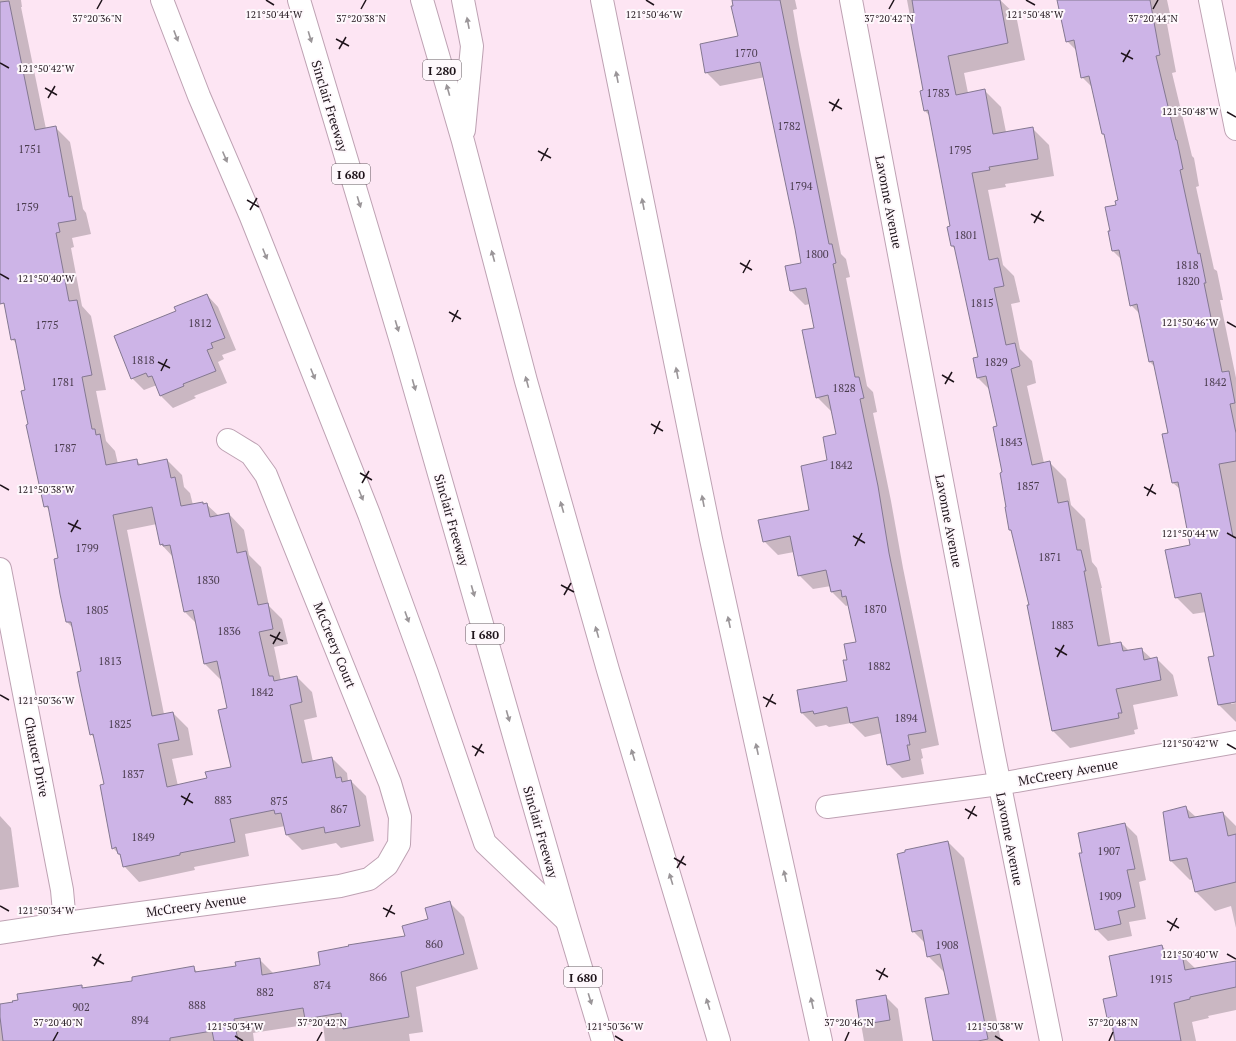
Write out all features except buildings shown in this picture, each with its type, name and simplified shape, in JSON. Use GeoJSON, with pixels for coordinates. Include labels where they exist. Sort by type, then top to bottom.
{"type":"FeatureCollection","features":[{"type":"Feature","properties":{"kind":"main road"},"geometry":{"type":"LineString","coordinates":[[162,0],[199,96],[251,217],[369,514],[427,672],[485,843],[567,921]]}},
{"type":"Feature","properties":{"kind":"main road","name":"Sinclair Freeway"},"geometry":{"type":"LineString","coordinates":[[298,0],[403,348],[567,921],[603,1041]]}},
{"type":"Feature","properties":{"kind":"main road","name":"I 280"},"geometry":{"type":"LineString","coordinates":[[422,0],[462,141]]}},
{"type":"Feature","properties":{"kind":"main road"},"geometry":{"type":"LineString","coordinates":[[463,0],[472,46],[462,141],[526,381],[608,670],[719,1041]]}},
{"type":"Feature","properties":{"kind":"main road"},"geometry":{"type":"LineString","coordinates":[[602,0],[711,539],[821,1041]]}},
{"type":"Feature","properties":{"kind":"main road","name":"Lavonne Avenue"},"geometry":{"type":"LineString","coordinates":[[851,0],[999,784],[1051,1041]]}},
{"type":"Feature","properties":{"kind":"main road"},"geometry":{"type":"LineString","coordinates":[[1210,0],[1236,129]]}},
{"type":"Feature","properties":{"kind":"main road","name":"McCreery Court"},"geometry":{"type":"LineString","coordinates":[[228,440],[251,454],[266,475],[390,783],[400,817],[399,844],[387,865]]}},
{"type":"Feature","properties":{"kind":"main road","name":"Chaucer Drive"},"geometry":{"type":"LineString","coordinates":[[0,569],[7,634],[62,890],[65,922]]}},
{"type":"Feature","properties":{"kind":"main road","name":"McCreery Avenue"},"geometry":{"type":"LineString","coordinates":[[827,807],[999,784],[1236,742]]}},
{"type":"Feature","properties":{"kind":"main road","name":"McCreery Avenue"},"geometry":{"type":"LineString","coordinates":[[0,933],[65,922],[340,886],[369,879],[387,865]]}}]}
